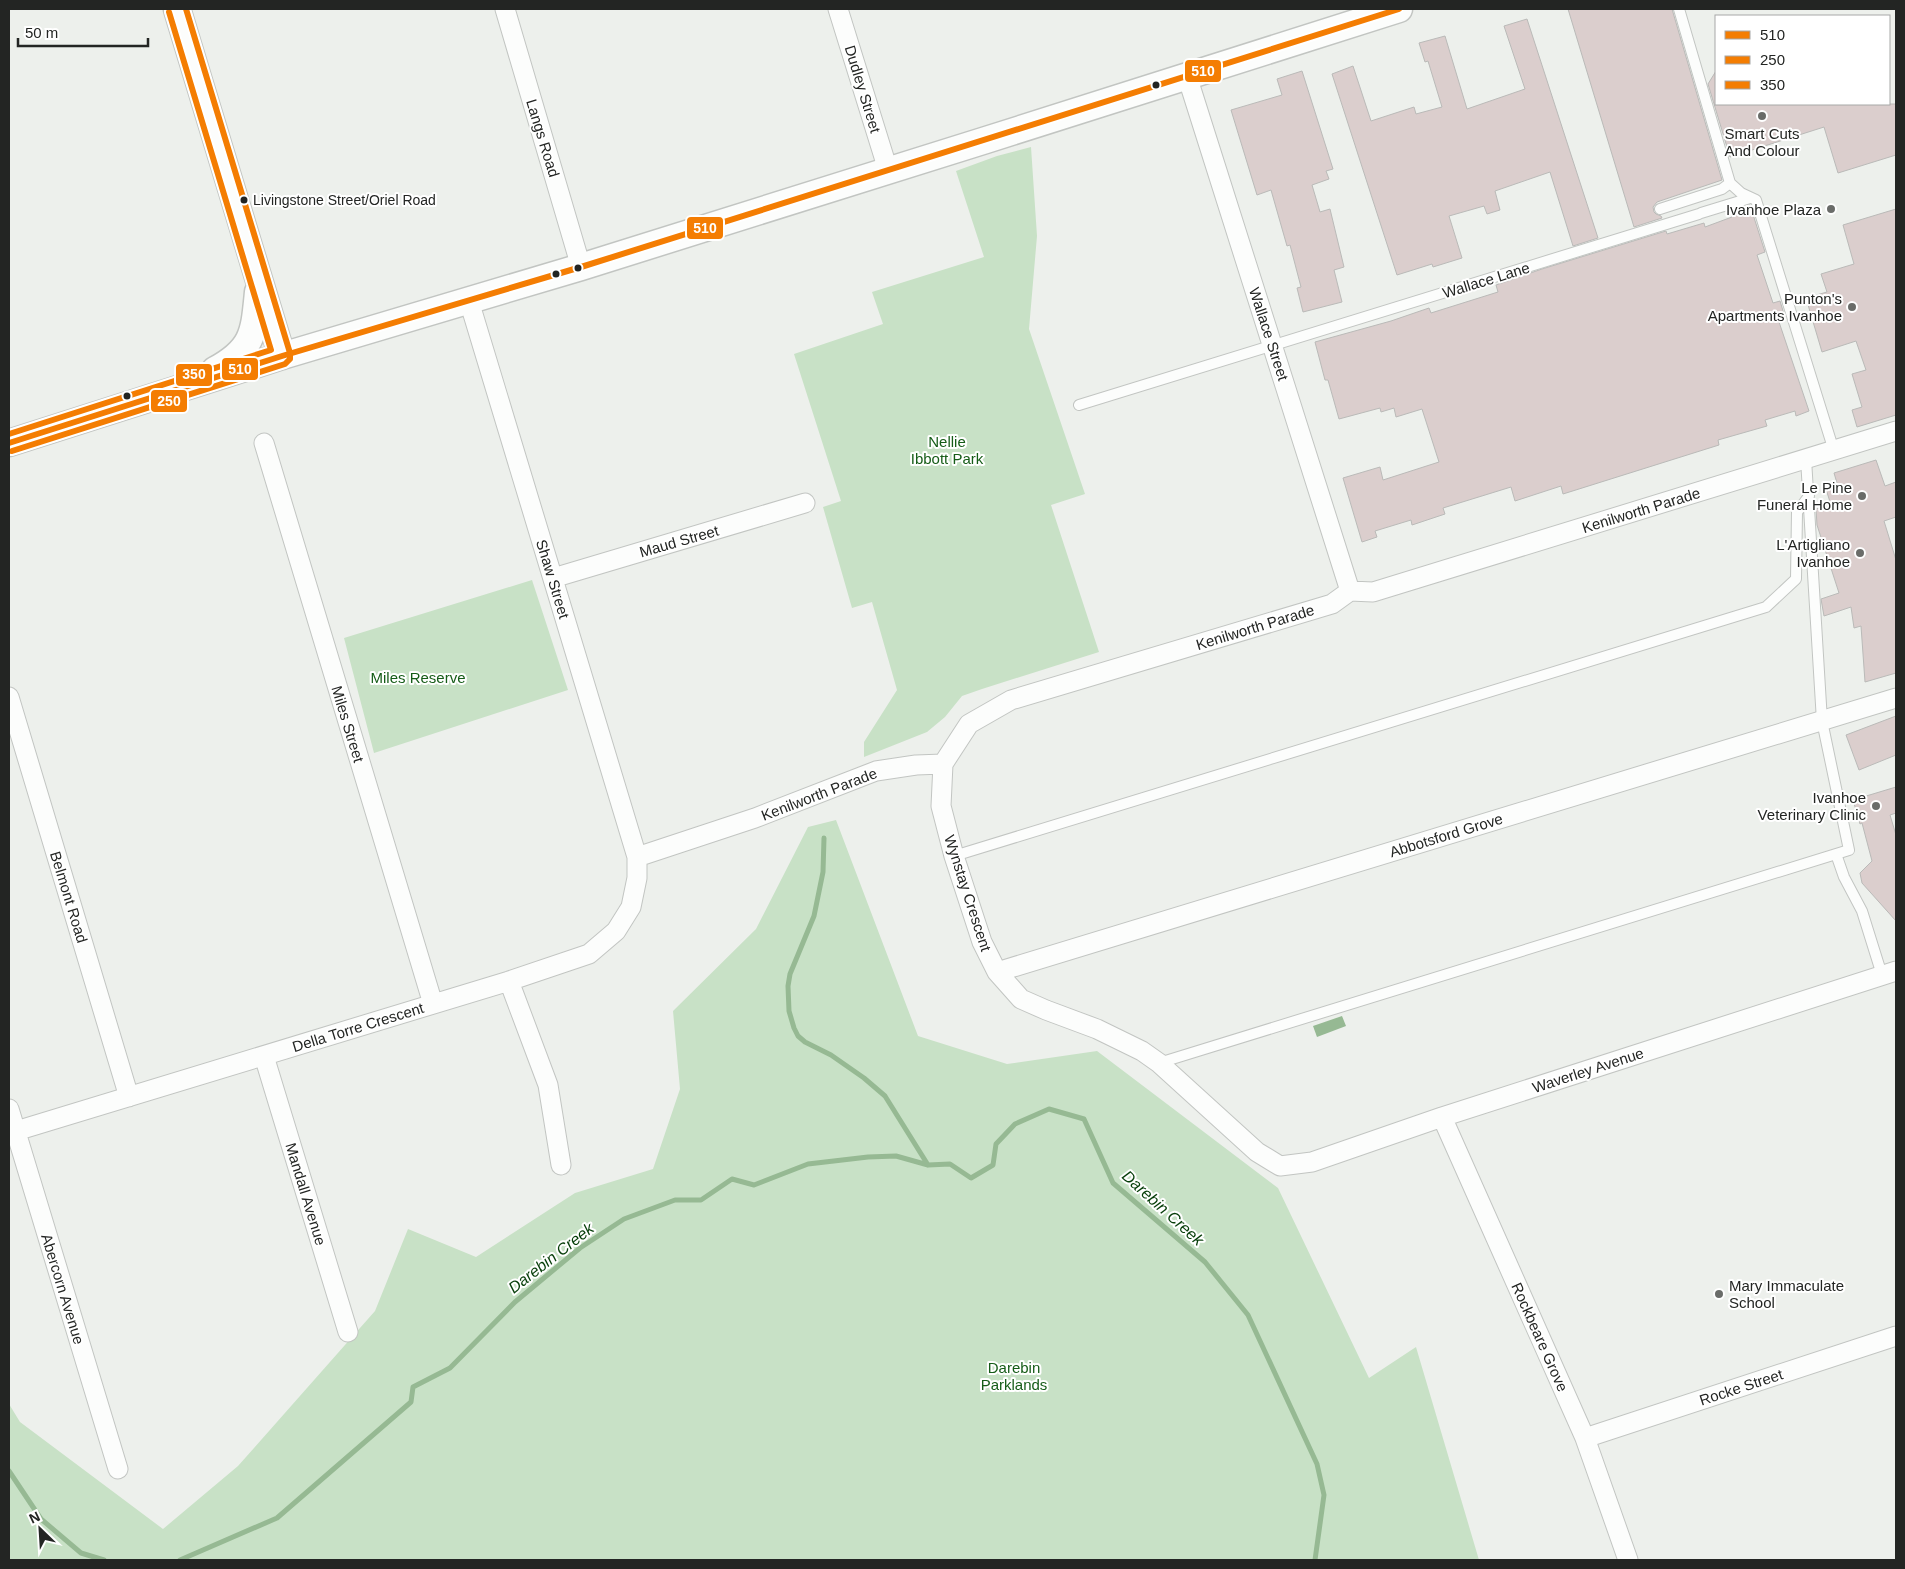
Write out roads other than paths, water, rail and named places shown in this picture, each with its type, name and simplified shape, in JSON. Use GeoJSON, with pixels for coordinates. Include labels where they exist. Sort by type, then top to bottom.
{"type":"FeatureCollection","features":[{"type":"Feature","properties":{"kind":"main road"},"geometry":{"type":"LineString","coordinates":[[177,9],[282,356]]}},
{"type":"Feature","properties":{"kind":"main road"},"geometry":{"type":"LineString","coordinates":[[9,443],[282,356],[582,267],[1187,76],[1356,15],[1399,9]]}},
{"type":"Feature","properties":{"kind":"main road"},"geometry":{"type":"LineString","coordinates":[[181,388],[220,367],[244,348],[254,328],[259,281]]}},
{"type":"Feature","properties":{"kind":"street","name":"Langs Road"},"geometry":{"type":"LineString","coordinates":[[505,9],[582,267]]}},
{"type":"Feature","properties":{"kind":"street","name":"Dudley Street"},"geometry":{"type":"LineString","coordinates":[[838,9],[888,170]]}},
{"type":"Feature","properties":{"kind":"street","name":"Wallace Street"},"geometry":{"type":"LineString","coordinates":[[1187,76],[1350,591]]}},
{"type":"Feature","properties":{"kind":"street","name":"Shaw Street"},"geometry":{"type":"LineString","coordinates":[[469,301],[637,857]]}},
{"type":"Feature","properties":{"kind":"street","name":"Kenilworth Parade"},"geometry":{"type":"LineString","coordinates":[[637,857],[755,818],[876,770],[943,764],[969,724],[1010,700],[1332,604],[1350,591],[1373,592],[1896,431]]}},
{"type":"Feature","properties":{"kind":"street","name":"Miles Street"},"geometry":{"type":"LineString","coordinates":[[264,443],[433,1004]]}},
{"type":"Feature","properties":{"kind":"street","name":"Maud Street"},"geometry":{"type":"LineString","coordinates":[[553,578],[805,503]]}},
{"type":"Feature","properties":{"kind":"street","name":"Belmont Road"},"geometry":{"type":"LineString","coordinates":[[9,697],[129,1097]]}},
{"type":"Feature","properties":{"kind":"street","name":"Abbotsford Grove"},"geometry":{"type":"LineString","coordinates":[[996,972],[1896,698]]}},
{"type":"Feature","properties":{"kind":"street","name":"Wynstay Crescent"},"geometry":{"type":"LineString","coordinates":[[943,764],[941,806],[954,856],[982,942],[996,972],[1021,998],[1046,1010],[1098,1028],[1142,1051],[1159,1063],[1257,1152],[1280,1166]]}},
{"type":"Feature","properties":{"kind":"street","name":"Della Torre Crescent"},"geometry":{"type":"LineString","coordinates":[[16,1131],[509,981],[589,954],[616,932],[631,907],[637,878],[637,857]]}},
{"type":"Feature","properties":{"kind":"street","name":"Waverley Avenue"},"geometry":{"type":"LineString","coordinates":[[1280,1166],[1312,1162],[1889,973]]}},
{"type":"Feature","properties":{"kind":"street"},"geometry":{"type":"LineString","coordinates":[[509,981],[548,1085],[561,1165]]}},
{"type":"Feature","properties":{"kind":"street","name":"Mandall Avenue"},"geometry":{"type":"LineString","coordinates":[[264,1056],[348,1332]]}},
{"type":"Feature","properties":{"kind":"street","name":"Abercorn Avenue"},"geometry":{"type":"LineString","coordinates":[[9,1109],[118,1470]]}},
{"type":"Feature","properties":{"kind":"street","name":"Rockbeare Grove"},"geometry":{"type":"LineString","coordinates":[[1442,1118],[1585,1438],[1628,1560]]}},
{"type":"Feature","properties":{"kind":"street","name":"Rocke Street"},"geometry":{"type":"LineString","coordinates":[[1585,1438],[1896,1336]]}},
{"type":"Feature","properties":{"kind":"lane"},"geometry":{"type":"LineString","coordinates":[[1679,9],[1730,183],[1742,193],[1756,200],[1834,451]]}},
{"type":"Feature","properties":{"kind":"lane"},"geometry":{"type":"LineString","coordinates":[[1660,209],[1722,189],[1730,183]]}},
{"type":"Feature","properties":{"kind":"lane","name":"Wallace Lane"},"geometry":{"type":"LineString","coordinates":[[1079,405],[1750,198]]}},
{"type":"Feature","properties":{"kind":"lane"},"geometry":{"type":"LineString","coordinates":[[1159,1063],[1849,850],[1822,721],[1806,459]]}},
{"type":"Feature","properties":{"kind":"lane"},"geometry":{"type":"LineString","coordinates":[[954,856],[1766,607],[1796,579],[1797,512],[1808,496]]}},
{"type":"Feature","properties":{"kind":"lane"},"geometry":{"type":"LineString","coordinates":[[1836,854],[1844,877],[1862,911],[1889,973]]}},
{"type":"Feature","properties":{"kind":"waterway"},"geometry":{"type":"LineString","coordinates":[[824,838],[823,872],[814,916],[790,974],[788,986],[789,1011],[794,1028],[798,1036],[805,1042],[831,1055],[864,1078],[885,1096],[928,1165]]}},
{"type":"Feature","properties":{"kind":"waterway","name":"Darebin Creek"},"geometry":{"type":"LineString","coordinates":[[180,1560],[277,1518],[411,1402],[413,1387],[450,1368],[515,1302],[580,1248],[624,1219],[675,1200],[701,1200],[732,1179],[754,1185],[808,1164],[868,1157],[896,1156],[928,1165],[950,1164],[971,1178],[993,1165],[996,1144],[1015,1124],[1049,1109],[1084,1119],[1113,1183],[1205,1262],[1248,1315],[1317,1464],[1324,1495],[1315,1560]]}},
{"type":"Feature","properties":{"kind":"waterway","name":"Darebin Creek"},"geometry":{"type":"LineString","coordinates":[[9,1471],[41,1519],[81,1553],[104,1560]]}},
{"type":"Feature","properties":{"kind":"place","name":"Smart Cuts And Colour"},"geometry":{"type":"Point","coordinates":[1762,116]}},
{"type":"Feature","properties":{"kind":"place","name":"Livingstone Street/Oriel Road"},"geometry":{"type":"Point","coordinates":[244,200]}},
{"type":"Feature","properties":{"kind":"place","name":"Ivanhoe Plaza"},"geometry":{"type":"Point","coordinates":[1831,209]}},
{"type":"Feature","properties":{"kind":"place","name":"Punton's Apartments Ivanhoe"},"geometry":{"type":"Point","coordinates":[1852,307]}},
{"type":"Feature","properties":{"kind":"place","name":"Le Pine Funeral Home"},"geometry":{"type":"Point","coordinates":[1862,496]}},
{"type":"Feature","properties":{"kind":"place","name":"L'Artigliano Ivanhoe"},"geometry":{"type":"Point","coordinates":[1860,553]}},
{"type":"Feature","properties":{"kind":"place","name":"Ivanhoe Veterinary Clinic"},"geometry":{"type":"Point","coordinates":[1876,806]}},
{"type":"Feature","properties":{"kind":"place","name":"Mary Immaculate School"},"geometry":{"type":"Point","coordinates":[1719,1294]}},
{"type":"Feature","properties":{"kind":"park label","name":"Nellie Ibbott Park"},"geometry":{"type":"Point","coordinates":[947,450]}},
{"type":"Feature","properties":{"kind":"park label","name":"Miles Reserve"},"geometry":{"type":"Point","coordinates":[418,677]}},
{"type":"Feature","properties":{"kind":"park label","name":"Darebin Parklands"},"geometry":{"type":"Point","coordinates":[1014,1376]}}]}
